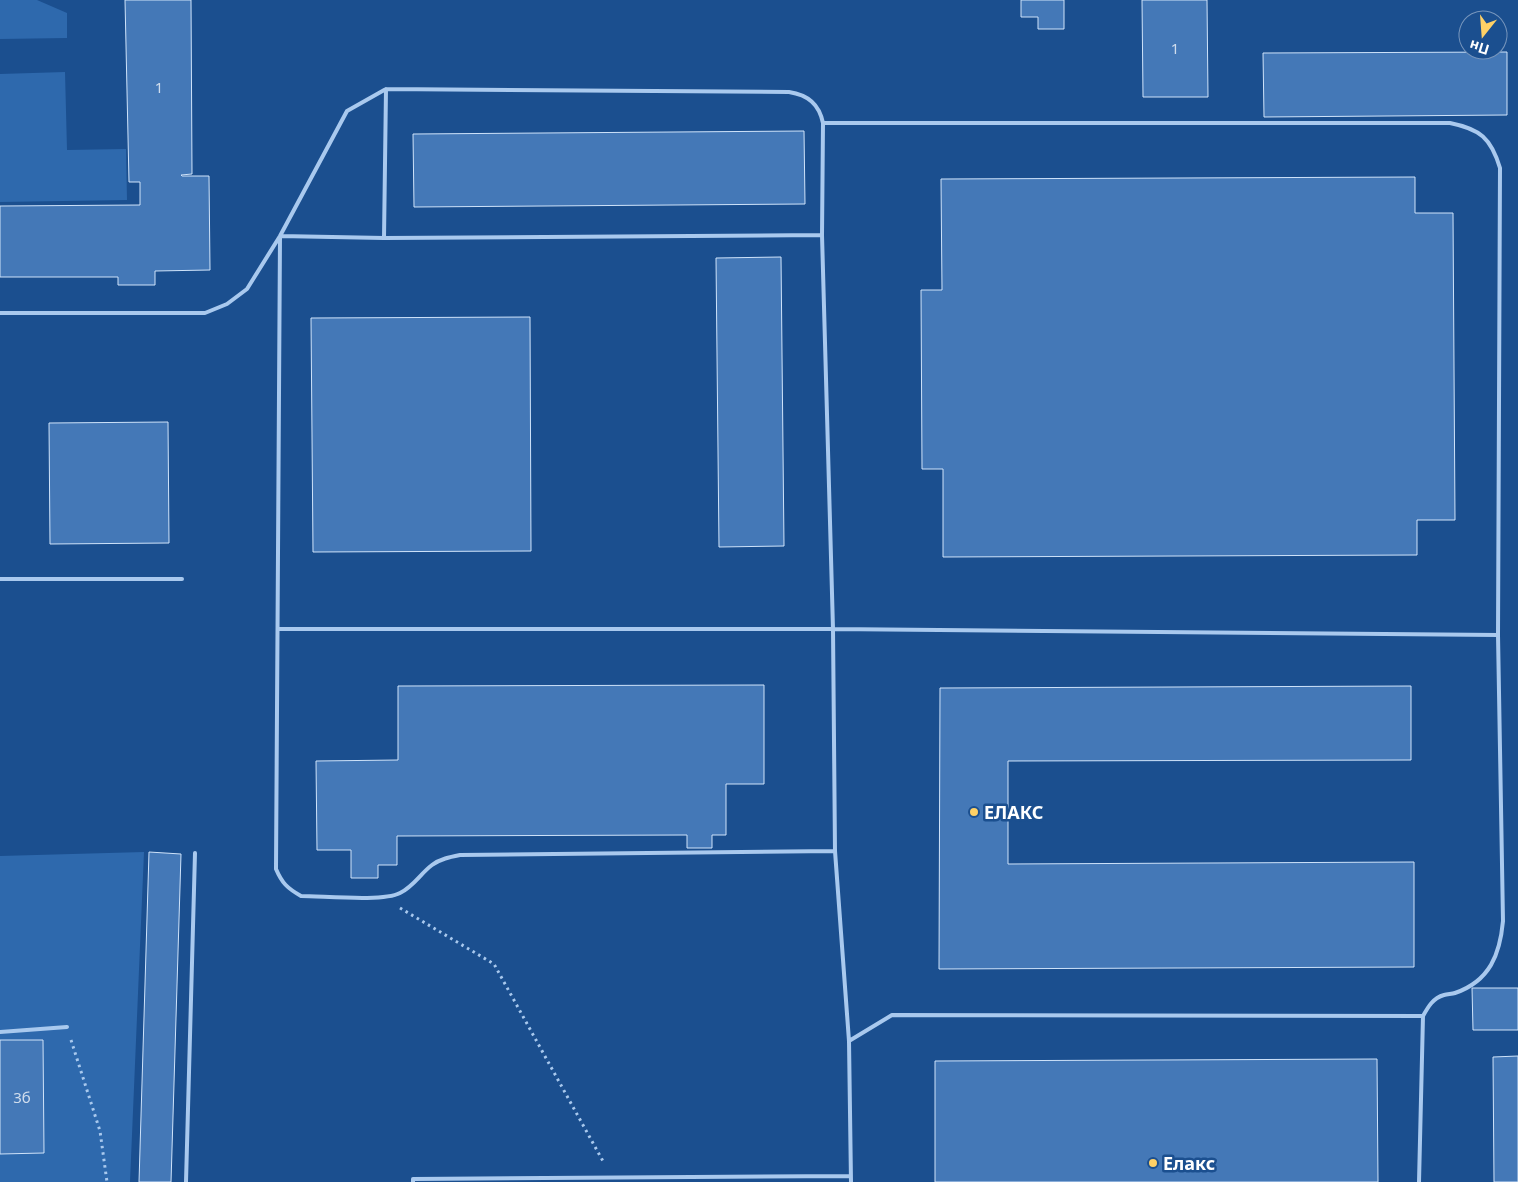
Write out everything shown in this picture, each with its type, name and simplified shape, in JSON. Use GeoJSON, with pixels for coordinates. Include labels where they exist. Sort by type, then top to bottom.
{"type":"FeatureCollection","features":[{"type":"Feature","properties":{"kind":"lane"},"geometry":{"type":"LineString","coordinates":[[384,238],[386,89]]}},
{"type":"Feature","properties":{"kind":"lane"},"geometry":{"type":"LineString","coordinates":[[0,313],[205,313],[227,304],[246,289],[280,236],[347,111],[386,89],[789,92],[799,93],[816,104],[821,113],[823,123],[822,235],[833,628],[835,851],[849,1041],[851,1182]]}},
{"type":"Feature","properties":{"kind":"lane"},"geometry":{"type":"LineString","coordinates":[[823,123],[1450,123],[1468,127],[1483,136],[1495,150],[1500,168],[1498,635],[1502,938],[1497,956],[1487,973],[1472,985],[1435,999],[1427,1007],[1423,1016],[1419,1182]]}},
{"type":"Feature","properties":{"kind":"lane"},"geometry":{"type":"LineString","coordinates":[[280,236],[384,238],[822,235]]}},
{"type":"Feature","properties":{"kind":"lane"},"geometry":{"type":"LineString","coordinates":[[280,236],[276,869],[281,880],[290,890],[301,896],[383,898],[398,894],[411,886],[432,864],[445,858],[460,855],[835,851]]}},
{"type":"Feature","properties":{"kind":"lane"},"geometry":{"type":"LineString","coordinates":[[0,579],[182,579]]}},
{"type":"Feature","properties":{"kind":"lane"},"geometry":{"type":"LineString","coordinates":[[278,629],[833,628],[1498,635]]}},
{"type":"Feature","properties":{"kind":"lane"},"geometry":{"type":"LineString","coordinates":[[186,1182],[195,853]]}},
{"type":"Feature","properties":{"kind":"lane"},"geometry":{"type":"LineString","coordinates":[[849,1041],[892,1016],[1423,1016]]}},
{"type":"Feature","properties":{"kind":"lane"},"geometry":{"type":"LineString","coordinates":[[0,1032],[68,1028]]}},
{"type":"Feature","properties":{"kind":"lane"},"geometry":{"type":"LineString","coordinates":[[413,1182],[413,1179],[612,1176],[851,1176]]}},
{"type":"Feature","properties":{"kind":"path"},"geometry":{"type":"LineString","coordinates":[[383,898],[494,964],[612,1176]]}},
{"type":"Feature","properties":{"kind":"path"},"geometry":{"type":"LineString","coordinates":[[68,1028],[100,1131],[107,1182]]}},
{"type":"Feature","properties":{"kind":"shaded area"},"geometry":{"type":"Polygon","coordinates":[[[0,0],[37,0],[67,13],[67,38],[0,39],[0,0]]]}},
{"type":"Feature","properties":{"kind":"shaded area"},"geometry":{"type":"Polygon","coordinates":[[[65,72],[67,150],[126,149],[127,200],[0,202],[0,74],[65,72]]]}},
{"type":"Feature","properties":{"kind":"shaded area"},"geometry":{"type":"Polygon","coordinates":[[[144,852],[130,1182],[0,1182],[0,1154],[44,1153],[43,1040],[0,1040],[0,856],[144,852]]]}},
{"type":"Feature","properties":{"kind":"building"},"geometry":{"type":"Polygon","coordinates":[[[125,0],[191,0],[192,174],[181,175],[209,176],[210,270],[155,271],[155,285],[118,285],[118,277],[0,277],[0,206],[140,205],[140,182],[129,182],[125,0]]]}},
{"type":"Feature","properties":{"kind":"building"},"geometry":{"type":"Polygon","coordinates":[[[1021,0],[1064,0],[1064,29],[1038,29],[1038,17],[1021,17],[1021,0]]]}},
{"type":"Feature","properties":{"kind":"building"},"geometry":{"type":"Polygon","coordinates":[[[1142,0],[1207,0],[1208,97],[1143,97],[1142,0]]]}},
{"type":"Feature","properties":{"kind":"building"},"geometry":{"type":"Polygon","coordinates":[[[1458,52],[1458,60],[1507,60],[1507,115],[1264,117],[1263,53],[1458,52]]]}},
{"type":"Feature","properties":{"kind":"building"},"geometry":{"type":"Polygon","coordinates":[[[804,131],[805,204],[414,207],[413,134],[804,131]]]}},
{"type":"Feature","properties":{"kind":"building"},"geometry":{"type":"Polygon","coordinates":[[[1415,177],[1415,213],[1453,213],[1455,520],[1417,520],[1417,555],[943,557],[943,469],[922,469],[921,290],[942,290],[941,179],[1415,177]]]}},
{"type":"Feature","properties":{"kind":"building"},"geometry":{"type":"Polygon","coordinates":[[[781,257],[784,546],[719,547],[716,258],[781,257]]]}},
{"type":"Feature","properties":{"kind":"building"},"geometry":{"type":"Polygon","coordinates":[[[530,317],[531,551],[313,552],[311,318],[530,317]]]}},
{"type":"Feature","properties":{"kind":"building"},"geometry":{"type":"Polygon","coordinates":[[[168,422],[169,543],[50,544],[49,423],[168,422]]]}},
{"type":"Feature","properties":{"kind":"building"},"geometry":{"type":"Polygon","coordinates":[[[764,685],[764,784],[726,784],[726,835],[712,835],[712,848],[687,848],[687,835],[397,836],[397,865],[378,865],[378,878],[351,878],[351,850],[317,850],[316,761],[398,760],[398,686],[764,685]]]}},
{"type":"Feature","properties":{"kind":"building","name":"ЕЛАКС"},"geometry":{"type":"Polygon","coordinates":[[[1411,686],[1411,760],[1008,761],[1008,864],[1414,862],[1414,967],[939,969],[940,688],[1411,686]]]}},
{"type":"Feature","properties":{"kind":"building"},"geometry":{"type":"Polygon","coordinates":[[[149,852],[181,854],[171,1182],[139,1182],[149,852]]]}},
{"type":"Feature","properties":{"kind":"building"},"geometry":{"type":"Polygon","coordinates":[[[1472,988],[1518,988],[1518,1030],[1473,1030],[1472,988]]]}},
{"type":"Feature","properties":{"kind":"building"},"geometry":{"type":"Polygon","coordinates":[[[0,1040],[43,1040],[44,1153],[0,1154],[0,1040]]]}},
{"type":"Feature","properties":{"kind":"building"},"geometry":{"type":"Polygon","coordinates":[[[1518,1056],[1518,1182],[1494,1182],[1493,1057],[1518,1056]]]}},
{"type":"Feature","properties":{"kind":"building"},"geometry":{"type":"Polygon","coordinates":[[[1377,1059],[1378,1182],[935,1182],[935,1061],[1377,1059]]]}},
{"type":"Feature","properties":{"kind":"place","name":"ЕЛАКС"},"geometry":{"type":"Point","coordinates":[974,812]}},
{"type":"Feature","properties":{"kind":"place","name":"Елакс"},"geometry":{"type":"Point","coordinates":[1153,1163]}}]}
